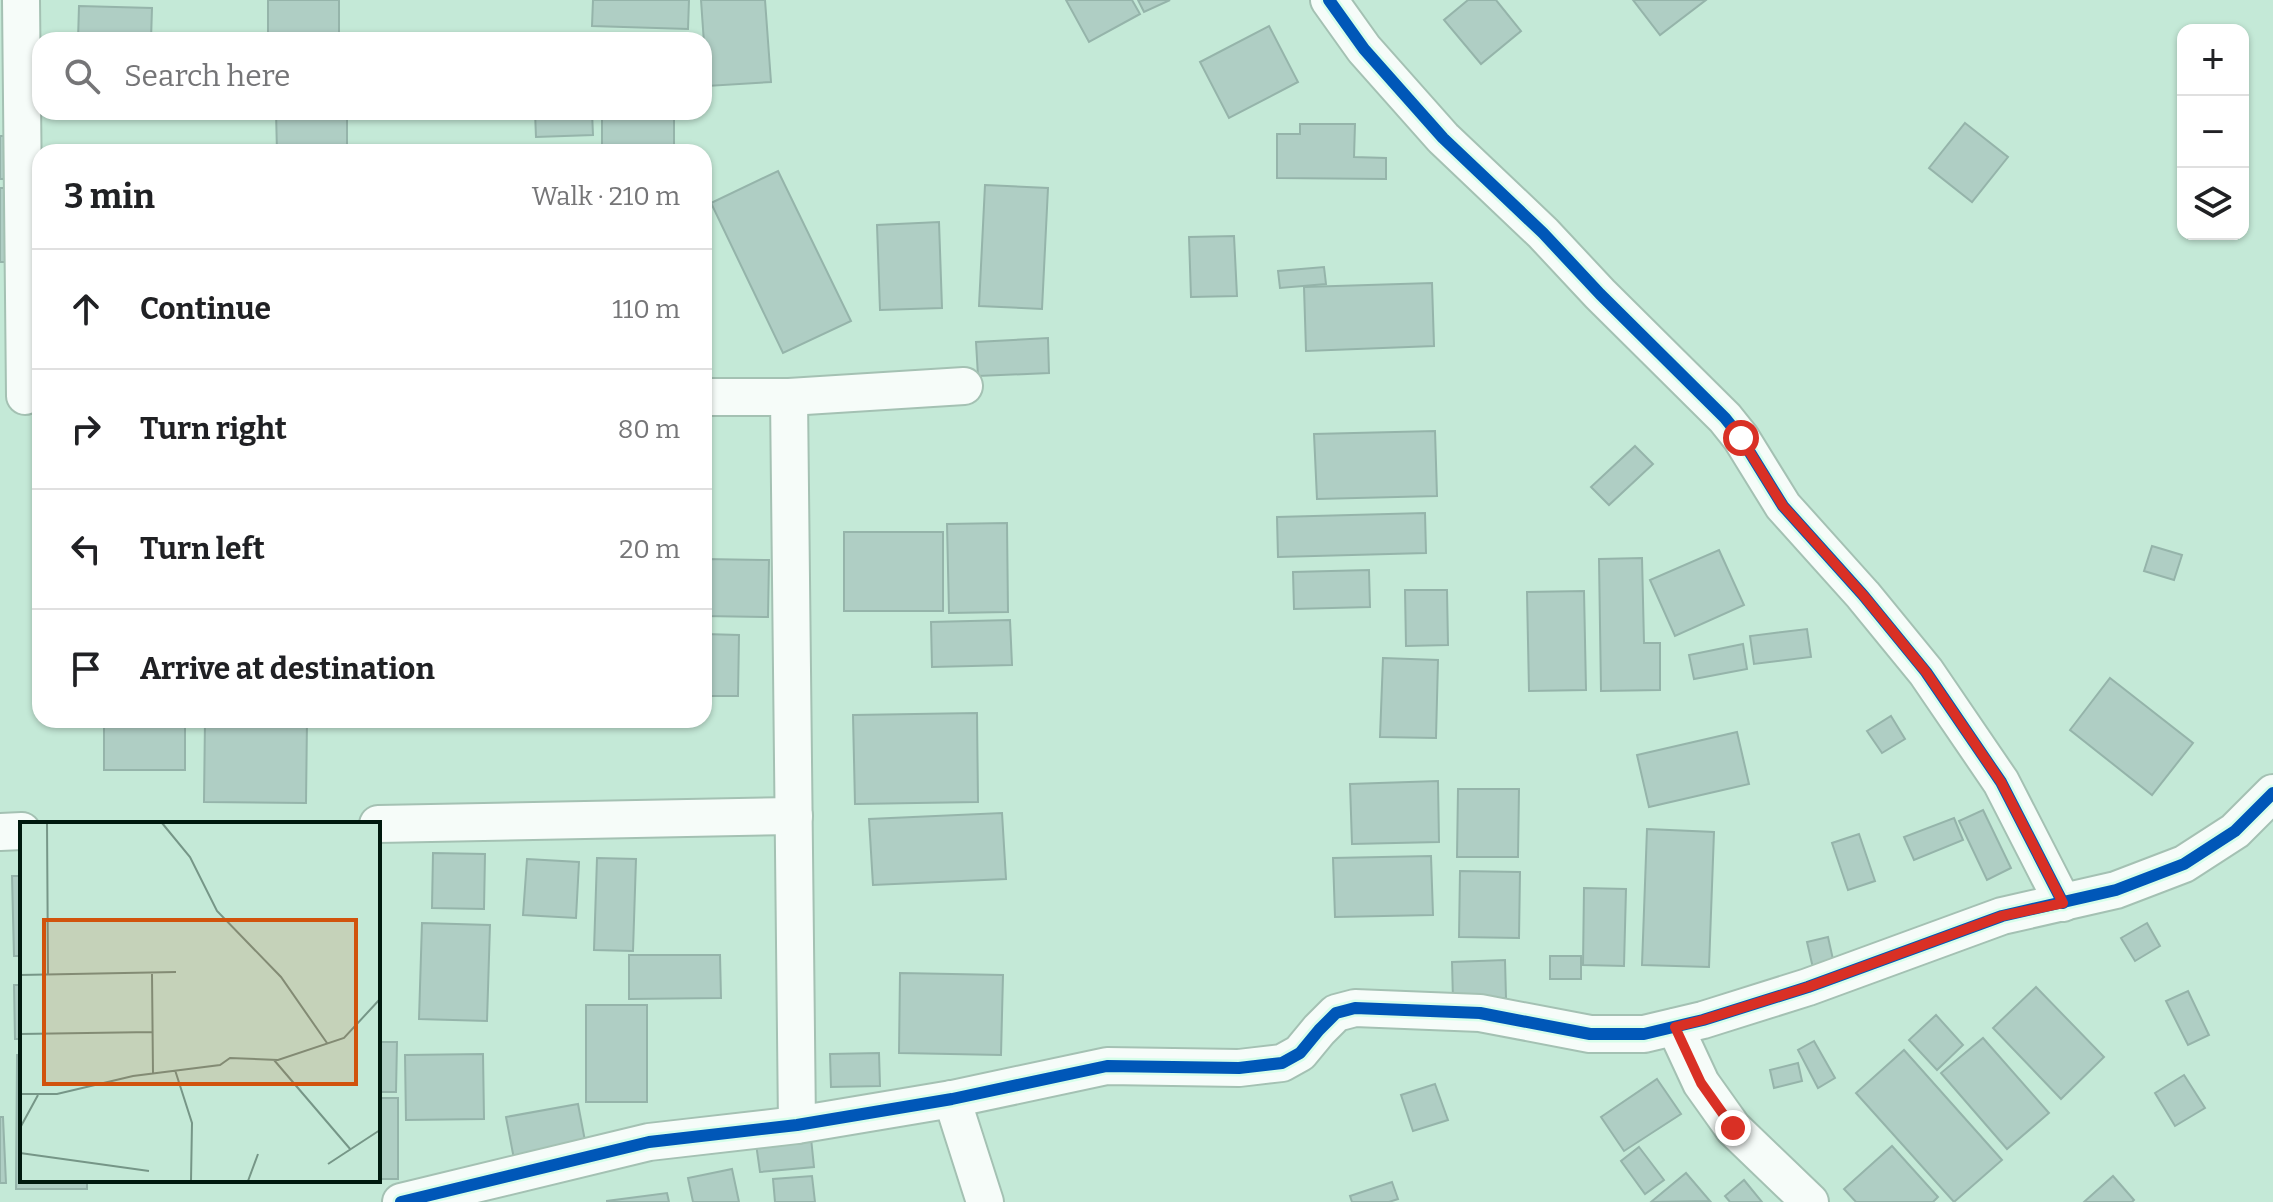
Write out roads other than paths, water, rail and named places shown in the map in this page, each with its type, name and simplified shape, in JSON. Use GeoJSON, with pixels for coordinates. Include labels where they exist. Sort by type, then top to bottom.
{"type":"FeatureCollection","features":[{"type":"Feature","properties":{"kind":"street"},"geometry":{"type":"LineString","coordinates":[[21,0],[22,396]]}},
{"type":"Feature","properties":{"kind":"street"},"geometry":{"type":"LineString","coordinates":[[1329,0],[1364,49],[1443,138],[1543,233],[1733,428],[1783,506],[1863,595],[1926,672],[2001,782],[2063,903]]}},
{"type":"Feature","properties":{"kind":"street"},"geometry":{"type":"LineString","coordinates":[[712,397],[789,397],[964,386]]}},
{"type":"Feature","properties":{"kind":"street"},"geometry":{"type":"LineString","coordinates":[[789,397],[797,1125]]}},
{"type":"Feature","properties":{"kind":"street"},"geometry":{"type":"LineString","coordinates":[[401,1202],[649,1142],[797,1125],[952,1099],[1107,1066],[1239,1068],[1282,1063],[1300,1053],[1336,1013],[1355,1008],[1480,1013],[1590,1034],[1644,1034],[1703,1020],[1808,987],[2002,916],[2116,890],[2184,864],[2235,831],[2273,793]]}},
{"type":"Feature","properties":{"kind":"street"},"geometry":{"type":"LineString","coordinates":[[380,824],[794,816]]}},
{"type":"Feature","properties":{"kind":"street"},"geometry":{"type":"LineString","coordinates":[[0,832],[20,831]]}},
{"type":"Feature","properties":{"kind":"street"},"geometry":{"type":"LineString","coordinates":[[1675,1027],[1701,1083],[1733,1128],[1810,1202]]}},
{"type":"Feature","properties":{"kind":"street"},"geometry":{"type":"LineString","coordinates":[[952,1099],[985,1202]]}}]}
